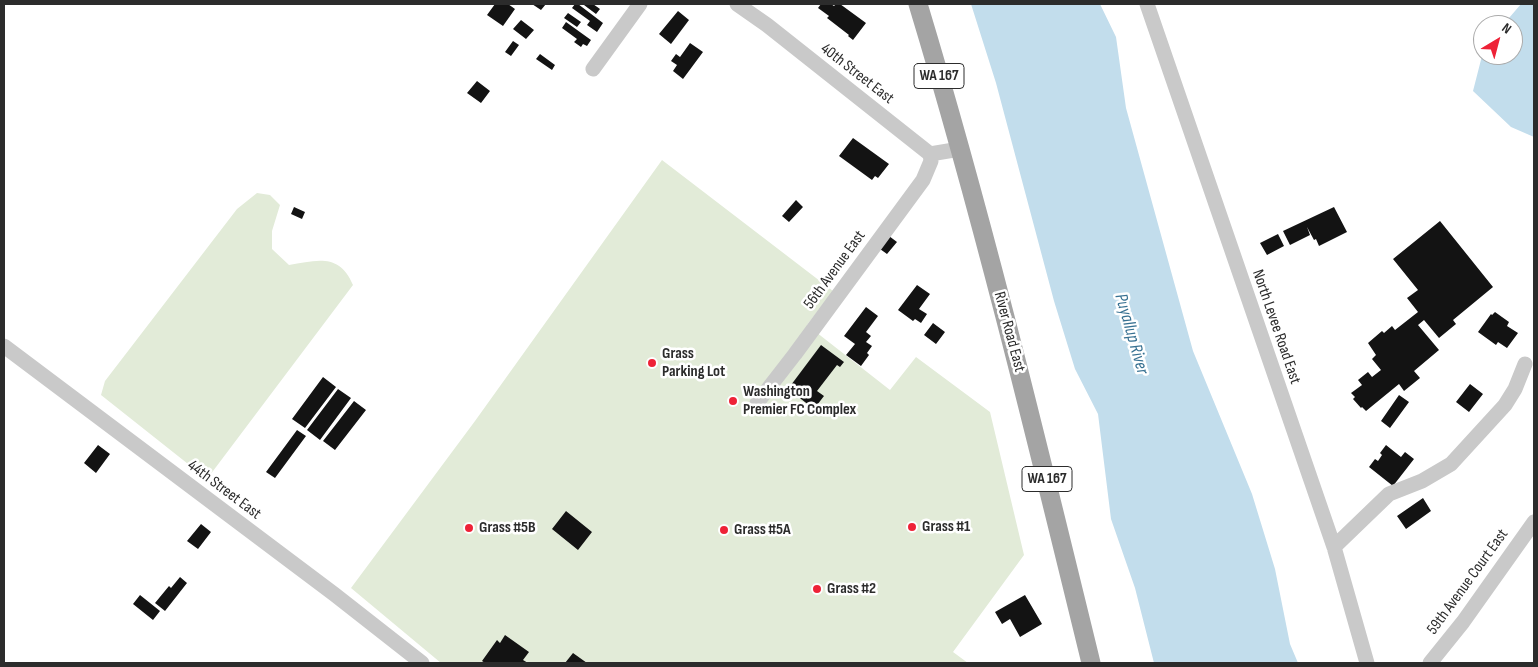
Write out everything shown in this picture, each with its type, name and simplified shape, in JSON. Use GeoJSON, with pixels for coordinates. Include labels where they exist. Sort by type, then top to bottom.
{"type":"FeatureCollection","features":[{"type":"Feature","properties":{"kind":"main road","name":"River Road East"},"geometry":{"type":"LineString","coordinates":[[918,4],[960,149],[1031,414],[1091,663]]}},
{"type":"Feature","properties":{"kind":"street"},"geometry":{"type":"LineString","coordinates":[[593,69],[640,4]]}},
{"type":"Feature","properties":{"kind":"street","name":"40th Street East"},"geometry":{"type":"LineString","coordinates":[[737,4],[767,24],[930,154]]}},
{"type":"Feature","properties":{"kind":"street","name":"North Levee Road East"},"geometry":{"type":"LineString","coordinates":[[1147,4],[1334,547],[1367,663]]}},
{"type":"Feature","properties":{"kind":"street"},"geometry":{"type":"LineString","coordinates":[[930,154],[960,149]]}},
{"type":"Feature","properties":{"kind":"street","name":"56th Avenue East"},"geometry":{"type":"LineString","coordinates":[[757,403],[923,180],[931,161],[930,154]]}},
{"type":"Feature","properties":{"kind":"street","name":"44th Street East"},"geometry":{"type":"LineString","coordinates":[[4,346],[334,594],[422,663]]}},
{"type":"Feature","properties":{"kind":"street"},"geometry":{"type":"LineString","coordinates":[[1334,547],[1389,494],[1422,482],[1451,464],[1505,405],[1515,389],[1525,364]]}},
{"type":"Feature","properties":{"kind":"street","name":"59th Avenue Court East"},"geometry":{"type":"LineString","coordinates":[[1430,663],[1463,622],[1534,522]]}},
{"type":"Feature","properties":{"kind":"green space","name":"Washington Premier FC Complex"},"geometry":{"type":"Polygon","coordinates":[[[662,160],[833,291],[807,325],[890,390],[916,357],[990,412],[1024,555],[953,652],[968,663],[441,663],[351,588],[475,421],[662,160]]]}},
{"type":"Feature","properties":{"kind":"green space"},"geometry":{"type":"Polygon","coordinates":[[[257,193],[270,195],[280,205],[272,231],[272,249],[289,265],[318,261],[334,263],[348,275],[353,285],[207,479],[101,395],[105,381],[237,209],[257,193]]]}},
{"type":"Feature","properties":{"kind":"water","name":"Puyallup River"},"geometry":{"type":"Polygon","coordinates":[[[971,4],[1100,4],[1116,37],[1126,108],[1193,351],[1252,494],[1275,569],[1290,644],[1298,663],[1154,663],[1135,588],[1111,519],[1098,414],[1075,369],[1054,301],[996,83],[971,4]]]}},
{"type":"Feature","properties":{"kind":"water"},"geometry":{"type":"Polygon","coordinates":[[[1521,4],[1534,4],[1534,137],[1511,127],[1473,91],[1480,65],[1523,65],[1523,15],[1512,15],[1521,4]]]}},
{"type":"Feature","properties":{"kind":"building"},"geometry":{"type":"Polygon","coordinates":[[[495,4],[508,4],[515,9],[503,26],[487,15],[495,4]]]}},
{"type":"Feature","properties":{"kind":"building"},"geometry":{"type":"Polygon","coordinates":[[[532,4],[546,4],[541,10],[532,4]]]}},
{"type":"Feature","properties":{"kind":"building"},"geometry":{"type":"Polygon","coordinates":[[[575,4],[578,4],[603,23],[597,32],[587,25],[590,21],[572,8],[575,4]]]}},
{"type":"Feature","properties":{"kind":"building"},"geometry":{"type":"Polygon","coordinates":[[[585,4],[593,4],[600,9],[596,14],[585,4]]]}},
{"type":"Feature","properties":{"kind":"building"},"geometry":{"type":"Polygon","coordinates":[[[821,4],[831,4],[834,6],[840,4],[866,23],[853,40],[827,18],[829,16],[818,8],[821,4]]]}},
{"type":"Feature","properties":{"kind":"building"},"geometry":{"type":"Polygon","coordinates":[[[678,11],[689,20],[671,44],[659,34],[678,11]]]}},
{"type":"Feature","properties":{"kind":"building"},"geometry":{"type":"Polygon","coordinates":[[[568,13],[581,22],[577,27],[564,18],[568,13]]]}},
{"type":"Feature","properties":{"kind":"building"},"geometry":{"type":"Polygon","coordinates":[[[521,20],[534,30],[526,39],[513,29],[521,20]]]}},
{"type":"Feature","properties":{"kind":"building"},"geometry":{"type":"Polygon","coordinates":[[[566,22],[591,40],[587,46],[583,44],[581,47],[574,42],[577,39],[562,28],[566,22]]]}},
{"type":"Feature","properties":{"kind":"building"},"geometry":{"type":"Polygon","coordinates":[[[513,41],[519,45],[511,56],[505,52],[513,41]]]}},
{"type":"Feature","properties":{"kind":"building"},"geometry":{"type":"Polygon","coordinates":[[[690,43],[703,52],[683,79],[673,71],[677,65],[671,61],[676,54],[680,57],[690,43]]]}},
{"type":"Feature","properties":{"kind":"building"},"geometry":{"type":"Polygon","coordinates":[[[540,54],[555,65],[552,70],[536,59],[540,54]]]}},
{"type":"Feature","properties":{"kind":"building"},"geometry":{"type":"Polygon","coordinates":[[[477,81],[490,91],[481,103],[467,93],[477,81]]]}},
{"type":"Feature","properties":{"kind":"building"},"geometry":{"type":"Polygon","coordinates":[[[853,138],[889,164],[878,178],[875,176],[872,180],[839,156],[853,138]]]}},
{"type":"Feature","properties":{"kind":"building"},"geometry":{"type":"Polygon","coordinates":[[[796,200],[803,207],[789,222],[782,216],[796,200]]]}},
{"type":"Feature","properties":{"kind":"building"},"geometry":{"type":"Polygon","coordinates":[[[294,207],[305,212],[302,219],[291,214],[294,207]]]}},
{"type":"Feature","properties":{"kind":"building"},"geometry":{"type":"Polygon","coordinates":[[[1334,207],[1347,232],[1319,246],[1307,227],[1310,235],[1290,245],[1283,231],[1334,207]]]}},
{"type":"Feature","properties":{"kind":"building"},"geometry":{"type":"Polygon","coordinates":[[[1440,221],[1493,287],[1453,320],[1456,324],[1439,338],[1424,320],[1418,325],[1439,350],[1414,371],[1420,378],[1404,391],[1399,384],[1366,411],[1353,399],[1355,397],[1351,393],[1362,385],[1358,380],[1368,372],[1372,377],[1381,370],[1372,359],[1376,355],[1368,343],[1382,331],[1384,333],[1392,326],[1395,330],[1418,312],[1407,298],[1418,290],[1393,259],[1440,221]]]}},
{"type":"Feature","properties":{"kind":"building"},"geometry":{"type":"Polygon","coordinates":[[[1278,234],[1284,246],[1267,255],[1260,243],[1278,234]]]}},
{"type":"Feature","properties":{"kind":"building"},"geometry":{"type":"Polygon","coordinates":[[[889,236],[897,242],[887,254],[880,249],[889,236]]]}},
{"type":"Feature","properties":{"kind":"building"},"geometry":{"type":"Polygon","coordinates":[[[917,285],[930,294],[919,309],[927,314],[921,323],[915,319],[913,321],[898,310],[917,285]]]}},
{"type":"Feature","properties":{"kind":"building"},"geometry":{"type":"Polygon","coordinates":[[[866,307],[878,316],[866,332],[871,336],[866,342],[872,346],[867,353],[869,355],[861,366],[846,355],[855,344],[844,336],[866,307]]]}},
{"type":"Feature","properties":{"kind":"building"},"geometry":{"type":"Polygon","coordinates":[[[1495,312],[1509,322],[1507,326],[1518,333],[1507,348],[1498,342],[1496,345],[1478,332],[1491,314],[1495,312]]]}},
{"type":"Feature","properties":{"kind":"building"},"geometry":{"type":"Polygon","coordinates":[[[933,323],[945,332],[936,344],[924,335],[933,323]]]}},
{"type":"Feature","properties":{"kind":"building"},"geometry":{"type":"Polygon","coordinates":[[[821,345],[844,362],[840,367],[837,365],[817,391],[824,396],[814,409],[788,389],[821,345]]]}},
{"type":"Feature","properties":{"kind":"building"},"geometry":{"type":"Polygon","coordinates":[[[323,377],[336,387],[305,428],[292,419],[323,377]]]}},
{"type":"Feature","properties":{"kind":"building"},"geometry":{"type":"Polygon","coordinates":[[[1470,384],[1483,394],[1469,412],[1456,402],[1470,384]]]}},
{"type":"Feature","properties":{"kind":"building"},"geometry":{"type":"Polygon","coordinates":[[[338,389],[351,398],[320,440],[307,430],[338,389]]]}},
{"type":"Feature","properties":{"kind":"building"},"geometry":{"type":"Polygon","coordinates":[[[1399,395],[1409,402],[1390,428],[1381,421],[1399,395]]]}},
{"type":"Feature","properties":{"kind":"building"},"geometry":{"type":"Polygon","coordinates":[[[354,401],[366,410],[335,450],[323,441],[354,401]]]}},
{"type":"Feature","properties":{"kind":"building"},"geometry":{"type":"Polygon","coordinates":[[[297,430],[306,436],[275,478],[266,472],[297,430]]]}},
{"type":"Feature","properties":{"kind":"building"},"geometry":{"type":"Polygon","coordinates":[[[98,445],[110,454],[96,473],[84,463],[98,445]]]}},
{"type":"Feature","properties":{"kind":"building"},"geometry":{"type":"Polygon","coordinates":[[[1386,445],[1401,457],[1405,452],[1414,459],[1393,486],[1369,467],[1375,459],[1378,461],[1382,455],[1380,453],[1386,445]]]}},
{"type":"Feature","properties":{"kind":"building"},"geometry":{"type":"Polygon","coordinates":[[[1423,498],[1431,511],[1406,529],[1397,516],[1423,498]]]}},
{"type":"Feature","properties":{"kind":"building"},"geometry":{"type":"Polygon","coordinates":[[[566,511],[592,532],[578,550],[552,529],[566,511]]]}},
{"type":"Feature","properties":{"kind":"building"},"geometry":{"type":"Polygon","coordinates":[[[201,524],[211,532],[198,549],[187,541],[201,524]]]}},
{"type":"Feature","properties":{"kind":"building"},"geometry":{"type":"Polygon","coordinates":[[[180,577],[187,583],[165,611],[155,603],[169,586],[171,588],[180,577]]]}},
{"type":"Feature","properties":{"kind":"building"},"geometry":{"type":"Polygon","coordinates":[[[140,595],[160,611],[153,620],[133,604],[140,595]]]}},
{"type":"Feature","properties":{"kind":"building"},"geometry":{"type":"Polygon","coordinates":[[[1025,595],[1042,624],[1020,637],[1010,619],[1002,624],[995,612],[1025,595]]]}},
{"type":"Feature","properties":{"kind":"building"},"geometry":{"type":"Polygon","coordinates":[[[505,635],[529,652],[523,660],[528,663],[485,663],[482,661],[497,640],[500,643],[505,635]]]}},
{"type":"Feature","properties":{"kind":"building"},"geometry":{"type":"Polygon","coordinates":[[[573,653],[587,663],[565,663],[573,653]]]}},
{"type":"Feature","properties":{"kind":"place","name":"Grass Parking Lot"},"geometry":{"type":"Point","coordinates":[652,363]}},
{"type":"Feature","properties":{"kind":"place","name":"Washington Premier FC Complex"},"geometry":{"type":"Point","coordinates":[733,401]}},
{"type":"Feature","properties":{"kind":"place","name":"Grass #1"},"geometry":{"type":"Point","coordinates":[912,527]}},
{"type":"Feature","properties":{"kind":"place","name":"Grass #5B"},"geometry":{"type":"Point","coordinates":[469,528]}},
{"type":"Feature","properties":{"kind":"place","name":"Grass #5A"},"geometry":{"type":"Point","coordinates":[724,530]}},
{"type":"Feature","properties":{"kind":"place","name":"Grass #2"},"geometry":{"type":"Point","coordinates":[817,589]}}]}
